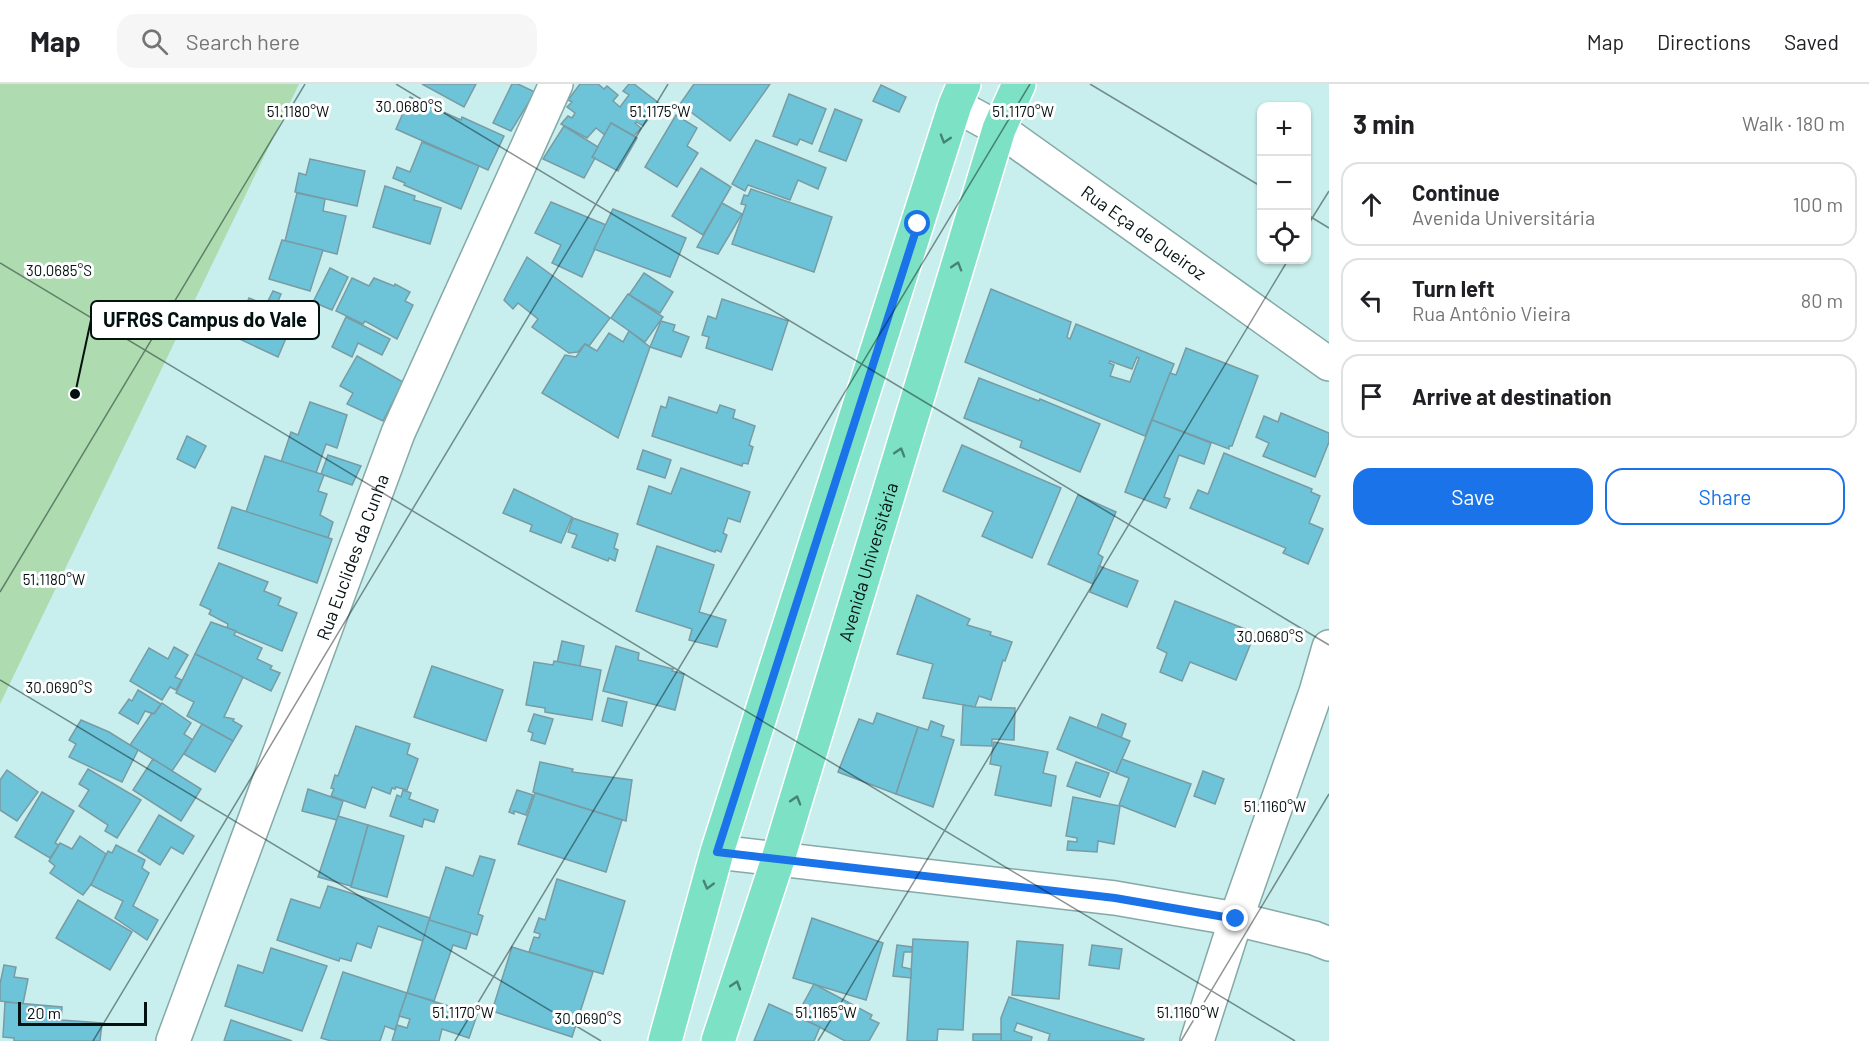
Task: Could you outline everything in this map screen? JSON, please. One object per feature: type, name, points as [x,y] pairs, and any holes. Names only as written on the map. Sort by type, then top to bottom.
[{"type":"main road","name":"Avenida Universitária","points":[[718,1041],[778,859],[999,129],[1019,84]]},
{"type":"main road","points":[[665,1041],[717,852],[960,94]]},
{"type":"street","name":"Rua Euclides da Cunha","points":[[173,1041],[398,434],[556,84]]},
{"type":"street","name":"Rua Eça de Queiroz","points":[[960,94],[999,129],[1329,364]]},
{"type":"street","points":[[1197,1041],[1236,919],[1316,692],[1329,647]]},
{"type":"street","points":[[717,852],[1115,898],[1236,919],[1314,938],[1329,944]]},
{"type":"green space","points":[[0,84],[299,84],[0,704]]},
{"type":"building","points":[[422,84],[476,84],[464,107]]},
{"type":"building","points":[[512,84],[518,84],[535,92],[511,131],[493,123]]},
{"type":"building","points":[[580,84],[598,84],[604,89],[607,86],[618,95],[613,101],[620,107],[629,95],[623,91],[629,84],[634,84],[660,104],[643,126],[635,123],[641,128],[634,136],[611,123],[605,135],[596,128],[587,138],[561,124],[568,116],[572,118],[575,113],[567,107],[572,102],[568,100]]},
{"type":"building","points":[[694,84],[770,84],[730,141],[680,104]]},
{"type":"building","points":[[881,85],[906,97],[899,112],[873,101]]},
{"type":"building","points":[[789,94],[826,109],[812,144],[800,139],[797,145],[773,136]]},
{"type":"building","points":[[410,97],[504,136],[488,170],[396,129]]},
{"type":"building","points":[[835,109],[862,120],[846,161],[819,151]]},
{"type":"building","points":[[676,115],[697,128],[687,146],[698,153],[677,187],[645,167]]},
{"type":"building","points":[[611,123],[637,138],[618,171],[592,157]]},
{"type":"building","points":[[564,126],[598,147],[584,178],[543,159]]},
{"type":"building","points":[[756,140],[826,168],[818,189],[798,180],[790,200],[748,185],[745,191],[732,184]]},
{"type":"building","points":[[422,142],[479,166],[461,209],[404,185],[405,183],[393,178],[397,167],[410,172]]},
{"type":"building","points":[[310,159],[365,171],[357,206],[295,192],[299,173],[306,175]]},
{"type":"building","points":[[701,168],[731,187],[703,235],[672,216]]},
{"type":"building","points":[[385,186],[415,196],[414,200],[441,208],[430,244],[373,227]]},
{"type":"building","points":[[751,189],[832,217],[814,272],[732,244],[746,205],[741,204],[744,195],[748,196]]},
{"type":"building","points":[[297,193],[325,199],[323,211],[346,216],[337,254],[285,241]]},
{"type":"building","points":[[551,202],[606,225],[582,277],[552,263],[561,245],[535,233]]},
{"type":"building","points":[[722,203],[742,214],[718,254],[697,247]]},
{"type":"building","points":[[613,209],[686,238],[670,277],[594,249]]},
{"type":"building","points":[[282,240],[323,250],[310,291],[269,279]]},
{"type":"building","points":[[527,257],[610,318],[589,346],[585,344],[578,352],[569,353],[532,327],[538,319],[518,303],[513,309],[504,300]]},
{"type":"building","points":[[330,268],[348,277],[332,310],[313,302]]},
{"type":"building","points":[[644,273],[673,292],[660,313],[629,295]]},
{"type":"building","points":[[352,278],[369,286],[374,278],[394,286],[395,284],[410,292],[405,301],[413,305],[397,339],[365,321],[363,324],[336,311]]},
{"type":"building","points":[[991,289],[1071,322],[1067,337],[1070,339],[1076,324],[1174,364],[1145,436],[965,362]],"holes":[[[1137,357],[1139,358],[1130,382],[1110,376],[1114,365],[1109,363],[1110,361],[1132,369]]]},
{"type":"building","points":[[273,291],[281,294],[275,309],[295,317],[278,357],[233,336],[249,298],[266,305]]},
{"type":"building","points":[[628,294],[663,317],[645,342],[611,318]]},
{"type":"building","points":[[722,299],[788,321],[772,370],[706,348],[709,337],[702,335],[708,316],[716,319]]},
{"type":"building","points":[[346,317],[390,339],[382,355],[358,343],[352,357],[332,347]]},
{"type":"building","points":[[661,321],[675,325],[673,331],[689,337],[681,357],[650,347]]},
{"type":"building","points":[[629,331],[650,347],[618,438],[542,393],[565,355],[576,357],[585,344],[597,351],[609,333],[623,342]]},
{"type":"building","points":[[1186,348],[1258,376],[1229,449],[1152,420],[1170,373],[1176,375]]},
{"type":"building","points":[[357,356],[403,382],[383,421],[347,404],[353,393],[340,386]]},
{"type":"building","points":[[979,378],[1039,401],[1040,399],[1100,424],[1080,472],[1020,447],[1022,441],[964,418]]},
{"type":"building","points":[[669,397],[717,413],[720,405],[735,410],[733,418],[755,426],[749,445],[753,447],[748,464],[743,463],[742,466],[652,436],[661,406],[666,408]]},
{"type":"building","points":[[310,402],[347,415],[337,448],[326,444],[316,473],[281,462],[291,432],[298,435]]},
{"type":"building","points":[[1281,413],[1329,433],[1329,442],[1315,477],[1263,456],[1269,443],[1256,437],[1264,416],[1278,422]]},
{"type":"building","points":[[1152,420],[1211,443],[1204,464],[1179,455],[1164,497],[1170,499],[1166,508],[1125,492]]},
{"type":"building","points":[[187,436],[206,446],[195,468],[177,459]]},
{"type":"building","points":[[962,445],[1061,488],[1032,558],[982,536],[993,512],[943,491]]},
{"type":"building","points":[[643,450],[671,460],[665,478],[637,469]]},
{"type":"building","points":[[1224,453],[1312,489],[1311,492],[1320,496],[1309,523],[1323,529],[1308,564],[1283,553],[1286,548],[1190,508],[1198,490],[1208,494]]},
{"type":"building","points":[[328,455],[361,466],[352,485],[321,474]]},
{"type":"building","points":[[265,456],[324,475],[318,491],[327,494],[320,515],[333,522],[328,538],[246,512]]},
{"type":"building","points":[[681,468],[750,492],[740,522],[728,518],[723,533],[727,535],[721,552],[716,550],[715,552],[637,524],[649,486],[671,494]]},
{"type":"building","points":[[514,489],[572,517],[561,543],[530,531],[532,525],[503,513]]},
{"type":"building","points":[[1078,495],[1116,512],[1098,554],[1103,557],[1093,584],[1048,564]]},
{"type":"building","points":[[232,507],[332,539],[317,583],[218,548]]},
{"type":"building","points":[[573,518],[618,534],[614,548],[618,550],[615,561],[609,558],[608,561],[572,547],[577,535],[568,532]]},
{"type":"building","points":[[657,546],[714,565],[699,612],[726,620],[717,647],[689,640],[692,629],[636,611]]},
{"type":"building","points":[[219,563],[268,582],[264,591],[281,598],[278,605],[297,613],[282,651],[227,628],[228,624],[209,614],[211,610],[200,605]]},
{"type":"building","points":[[1099,566],[1138,581],[1127,607],[1090,592]]},
{"type":"building","points":[[917,595],[970,619],[967,625],[991,632],[990,635],[1012,642],[1005,661],[1003,660],[991,700],[979,696],[975,707],[923,698],[933,664],[897,654]]},
{"type":"building","points":[[1175,601],[1255,633],[1236,680],[1190,662],[1182,681],[1160,672],[1167,653],[1157,648]]},
{"type":"building","points":[[211,622],[236,631],[234,635],[262,648],[257,659],[272,666],[270,669],[280,673],[271,691],[195,654]]},
{"type":"building","points":[[562,641],[584,646],[580,666],[557,663]]},
{"type":"building","points":[[616,646],[639,653],[638,660],[684,674],[675,710],[603,691]]},
{"type":"building","points":[[174,647],[188,655],[175,677],[182,680],[176,690],[170,687],[162,700],[130,681],[149,648],[168,659]]},
{"type":"building","points":[[195,654],[243,677],[224,717],[234,719],[233,721],[242,726],[233,741],[187,716],[194,702],[176,693]]},
{"type":"building","points":[[554,661],[601,670],[592,720],[545,712],[545,708],[526,705],[534,662],[553,665]]},
{"type":"building","points":[[432,666],[503,690],[486,741],[414,717]]},
{"type":"building","points":[[138,690],[161,704],[154,714],[145,711],[138,724],[119,713],[129,699],[132,701]]},
{"type":"building","points":[[608,698],[627,702],[622,726],[602,721]]},
{"type":"building","points":[[162,703],[191,723],[184,734],[193,740],[172,771],[130,745],[152,713],[154,714]]},
{"type":"building","points":[[963,705],[1015,708],[1014,740],[992,739],[992,746],[961,745]]},
{"type":"building","points":[[877,713],[918,727],[896,794],[838,772],[859,719],[873,724]]},
{"type":"building","points":[[534,714],[553,719],[545,744],[531,740],[533,733],[528,731]]},
{"type":"building","points":[[1102,714],[1126,724],[1121,738],[1097,728]]},
{"type":"building","points":[[1070,717],[1130,741],[1116,773],[1057,749]]},
{"type":"building","points":[[81,720],[109,732],[138,750],[122,782],[69,757],[76,744],[69,740]]},
{"type":"building","points":[[931,721],[944,726],[941,736],[954,740],[933,807],[896,794],[918,727],[928,730]]},
{"type":"building","points":[[202,724],[233,741],[215,772],[184,754]]},
{"type":"building","points":[[356,726],[410,744],[407,754],[418,759],[407,790],[396,787],[392,788],[390,794],[372,787],[365,808],[331,796],[335,775],[338,776]]},
{"type":"building","points":[[994,742],[1048,752],[1043,773],[1056,776],[1051,806],[995,795],[1001,766],[990,764]]},
{"type":"building","points":[[153,759],[201,789],[181,821],[133,790]]},
{"type":"building","points":[[1122,759],[1191,784],[1175,827],[1119,805],[1129,778],[1116,773]]},
{"type":"building","points":[[540,762],[573,769],[572,772],[632,780],[626,821],[533,792]]},
{"type":"building","points":[[1076,762],[1109,773],[1100,797],[1067,786]]},
{"type":"building","points":[[88,769],[141,800],[117,838],[105,831],[108,825],[79,806],[89,790],[79,784]]},
{"type":"building","points":[[7,770],[38,792],[17,821],[0,810],[0,780]]},
{"type":"building","points":[[1203,771],[1224,779],[1215,804],[1194,796]]},
{"type":"building","points":[[308,789],[343,801],[337,820],[302,811]]},
{"type":"building","points":[[403,790],[411,793],[409,799],[438,810],[434,822],[424,819],[422,827],[390,816],[397,795],[401,797]]},
{"type":"building","points":[[517,790],[533,795],[526,815],[514,811],[514,814],[509,812]]},
{"type":"building","points":[[42,792],[74,811],[55,843],[59,845],[50,858],[15,837]]},
{"type":"building","points":[[535,793],[622,820],[606,872],[518,844]]},
{"type":"building","points":[[1073,797],[1120,806],[1114,844],[1098,841],[1097,852],[1067,850],[1068,841],[1077,842],[1077,838],[1066,836]]},
{"type":"building","points":[[159,815],[194,836],[183,854],[171,847],[160,865],[138,851]]},
{"type":"building","points":[[338,816],[368,825],[351,886],[318,877]]},
{"type":"building","points":[[368,825],[404,836],[387,897],[351,887]]},
{"type":"building","points":[[80,836],[106,854],[92,883],[83,895],[50,873],[55,866],[49,861],[60,843],[72,849]]},
{"type":"building","points":[[116,845],[145,860],[142,868],[149,873],[133,906],[158,920],[147,940],[115,918],[123,901],[91,885],[108,851],[112,853]]},
{"type":"building","points":[[480,856],[495,860],[478,914],[483,916],[477,935],[429,920],[446,867],[473,876]]},
{"type":"building","points":[[557,879],[625,901],[603,974],[529,952],[534,937],[539,938],[540,934],[534,932],[539,918],[545,920]]},
{"type":"building","points":[[328,886],[430,918],[423,941],[378,926],[371,948],[357,943],[351,961],[340,958],[339,961],[277,940],[291,899],[320,908]]},
{"type":"building","points":[[78,900],[132,932],[110,970],[56,938]]},
{"type":"building","points":[[812,918],[883,943],[866,1000],[793,978]]},
{"type":"building","points":[[429,920],[471,933],[466,949],[453,945],[434,1001],[407,993]]},
{"type":"building","points":[[913,939],[968,942],[963,1030],[938,1029],[937,1041],[907,1041]]},
{"type":"building","points":[[1017,941],[1063,945],[1059,999],[1012,995]]},
{"type":"building","points":[[897,945],[912,947],[912,952],[904,952],[902,967],[911,969],[911,978],[893,976]]},
{"type":"building","points":[[1092,945],[1122,949],[1119,969],[1089,965]]},
{"type":"building","points":[[512,947],[593,972],[572,1037],[492,1011]]},
{"type":"building","points":[[271,948],[327,966],[302,1031],[225,1006],[238,965],[263,973]]},
{"type":"building","points":[[4,965],[16,967],[14,977],[28,979],[23,1004],[0,1001],[0,984]]},
{"type":"building","points":[[343,972],[407,993],[395,1030],[385,1026],[380,1041],[331,1041],[321,1038]]},
{"type":"building","points":[[814,984],[872,1015],[870,1019],[879,1023],[869,1041],[845,1041],[797,1015]]},
{"type":"building","points":[[407,993],[477,1015],[469,1038],[442,1029],[439,1041],[392,1041],[397,1025],[407,1028],[410,1019],[399,1016]]},
{"type":"building","points":[[1009,997],[1144,1039],[1143,1041],[1048,1041],[1050,1034],[1017,1023],[1014,1031],[1032,1037],[1031,1041],[1001,1041],[1001,1018]]},
{"type":"building","points":[[5,1002],[62,1007],[61,1020],[102,1023],[100,1041],[14,1041],[14,1038],[3,1037]]},
{"type":"building","points":[[769,1004],[820,1027],[814,1041],[754,1041]]},
{"type":"building","points":[[231,1020],[292,1041],[224,1041]]},
{"type":"building","points":[[973,1034],[1001,1034],[1001,1041],[973,1041]]},
{"type":"place","name":"UFRGS Campus do Vale","points":[[75,394]]},
{"type":"route","points":[[918,224],[717,852],[1115,898],[1236,919]]}]
